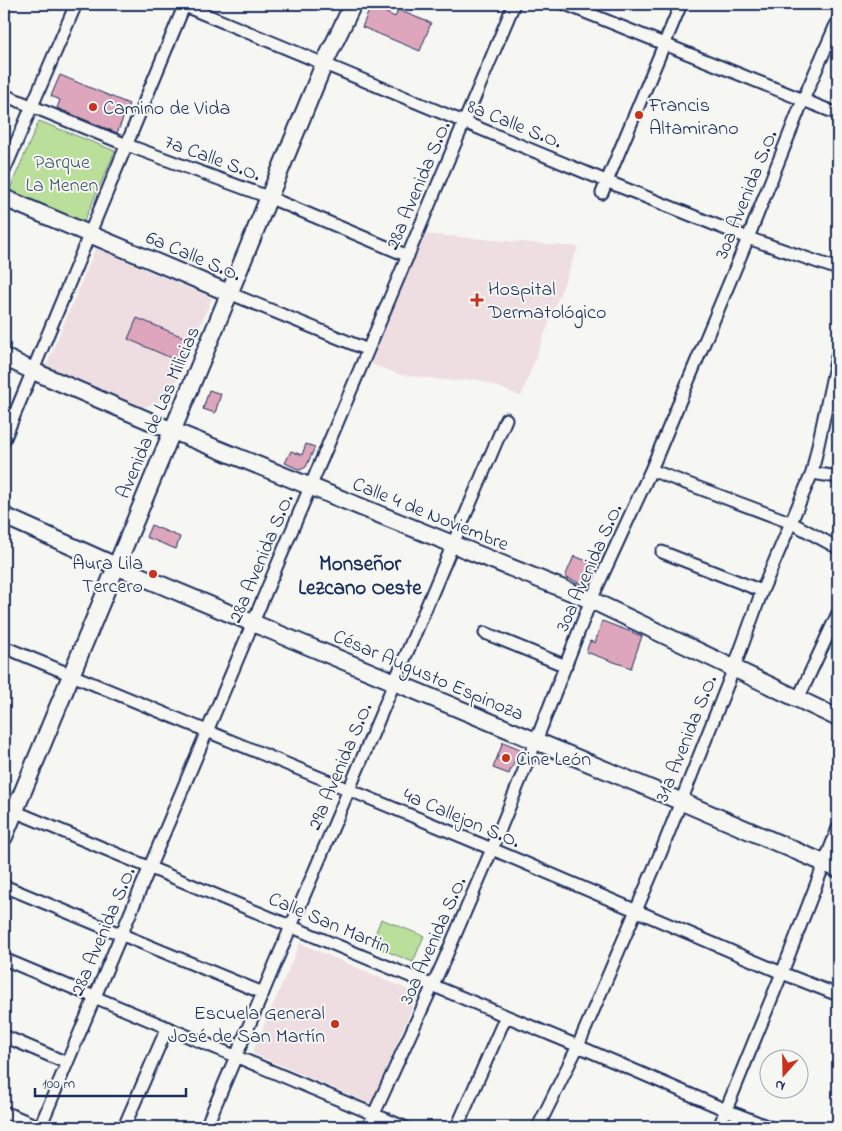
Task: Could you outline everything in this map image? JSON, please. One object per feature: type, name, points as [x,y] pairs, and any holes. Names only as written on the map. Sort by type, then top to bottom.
[{"type":"street","points":[[4,170],[76,4]]},
{"type":"street","points":[[4,440],[127,145],[183,4]]},
{"type":"street","name":"8a Calle S.O.","points":[[183,4],[606,181],[748,238],[838,269]]},
{"type":"street","name":"Avenida de Las Milicias","points":[[4,837],[268,197],[324,64],[353,4]]},
{"type":"street","name":"28a Avenida S.O.","points":[[40,1127],[514,4]]},
{"type":"street","points":[[565,4],[838,114]]},
{"type":"street","points":[[602,193],[681,4]]},
{"type":"street","name":"30a Avenida S.O.","points":[[368,1127],[492,850],[591,600],[651,470],[748,238],[803,100],[838,20]]},
{"type":"street","name":"7a Calle S.O.","points":[[4,95],[127,145],[268,197],[408,256]]},
{"type":"street","name":"6a Calle S.O.","points":[[4,198],[368,350]]},
{"type":"street","name":"31a Avenida S.O.","points":[[538,1127],[578,1046],[661,852],[762,592],[812,473],[838,352]]},
{"type":"street","name":"Calle 4 de Noviembre","points":[[4,357],[172,431],[591,600],[838,718]]},
{"type":"street","name":"29a Avenida S.O.","points":[[206,1127],[506,419]]},
{"type":"street","points":[[651,470],[792,524],[838,548]]},
{"type":"street","points":[[812,473],[838,477]]},
{"type":"street","name":"César Augusto Espinoza","points":[[4,516],[116,566],[680,801],[831,866]]},
{"type":"street","points":[[662,552],[762,592]]},
{"type":"street","points":[[798,699],[838,613]]},
{"type":"street","points":[[485,633],[566,666]]},
{"type":"street","name":"4a Callejon S.O.","points":[[4,647],[838,995]]},
{"type":"street","name":"Calle San Martin","points":[[14,811],[769,1127]]},
{"type":"street","points":[[719,1127],[782,973],[831,866],[838,828]]},
{"type":"street","points":[[4,886],[263,993]]},
{"type":"street","points":[[4,959],[404,1127]]},
{"type":"street","points":[[457,1127],[506,1016]]},
{"type":"street","points":[[124,1127],[167,1028]]},
{"type":"street","points":[[4,1036],[67,1063]]},
{"type":"street","points":[[4,1112],[40,1127]]},
{"type":"shaded area","name":"Hospital Dermatológico","points":[[424,234],[578,247],[521,396],[477,379],[453,381],[401,375],[371,364]]},
{"type":"shaded area","points":[[96,248],[212,298],[168,400],[143,407],[46,366]]},
{"type":"shaded area","name":"Escuela General José de San Martín","points":[[300,943],[418,994],[371,1104],[252,1053]]},
{"type":"green space","name":"Parque La Menen","points":[[39,121],[115,151],[83,224],[8,193]]},
{"type":"green space","points":[[381,919],[424,936],[413,962],[371,945]]},
{"type":"building","points":[[371,6],[395,17],[398,10],[431,23],[420,51],[362,27]]},
{"type":"building","name":"Camino de Vida","points":[[60,75],[129,104],[117,133],[57,108],[60,100],[51,96]]},
{"type":"building","points":[[137,318],[188,339],[180,362],[128,339]]},
{"type":"building","points":[[209,390],[221,394],[215,413],[203,409]]},
{"type":"building","points":[[306,444],[315,447],[306,467],[300,470],[285,463],[291,451],[302,455]]},
{"type":"building","points":[[151,525],[180,537],[176,549],[146,537]]},
{"type":"building","points":[[574,556],[595,564],[586,586],[565,577]]},
{"type":"building","points":[[602,621],[642,636],[631,668],[586,652],[590,641],[595,643]]},
{"type":"building","name":"Cine León","points":[[503,742],[520,749],[509,774],[493,768]]},
{"type":"place","name":"Camino de Vida","points":[[93,107]]},
{"type":"place","name":"Francis Altamirano","points":[[639,115]]},
{"type":"place","name":"Hospital Dermatológico","points":[[477,300]]},
{"type":"place","name":"Aura Lila Tercero","points":[[153,574]]},
{"type":"place","name":"Cine León","points":[[506,758]]},
{"type":"place","name":"Escuela General José de San Martín","points":[[335,1024]]},
{"type":"district","name":"Monseñor Lezcano Oeste","points":[[360,575]]}]
